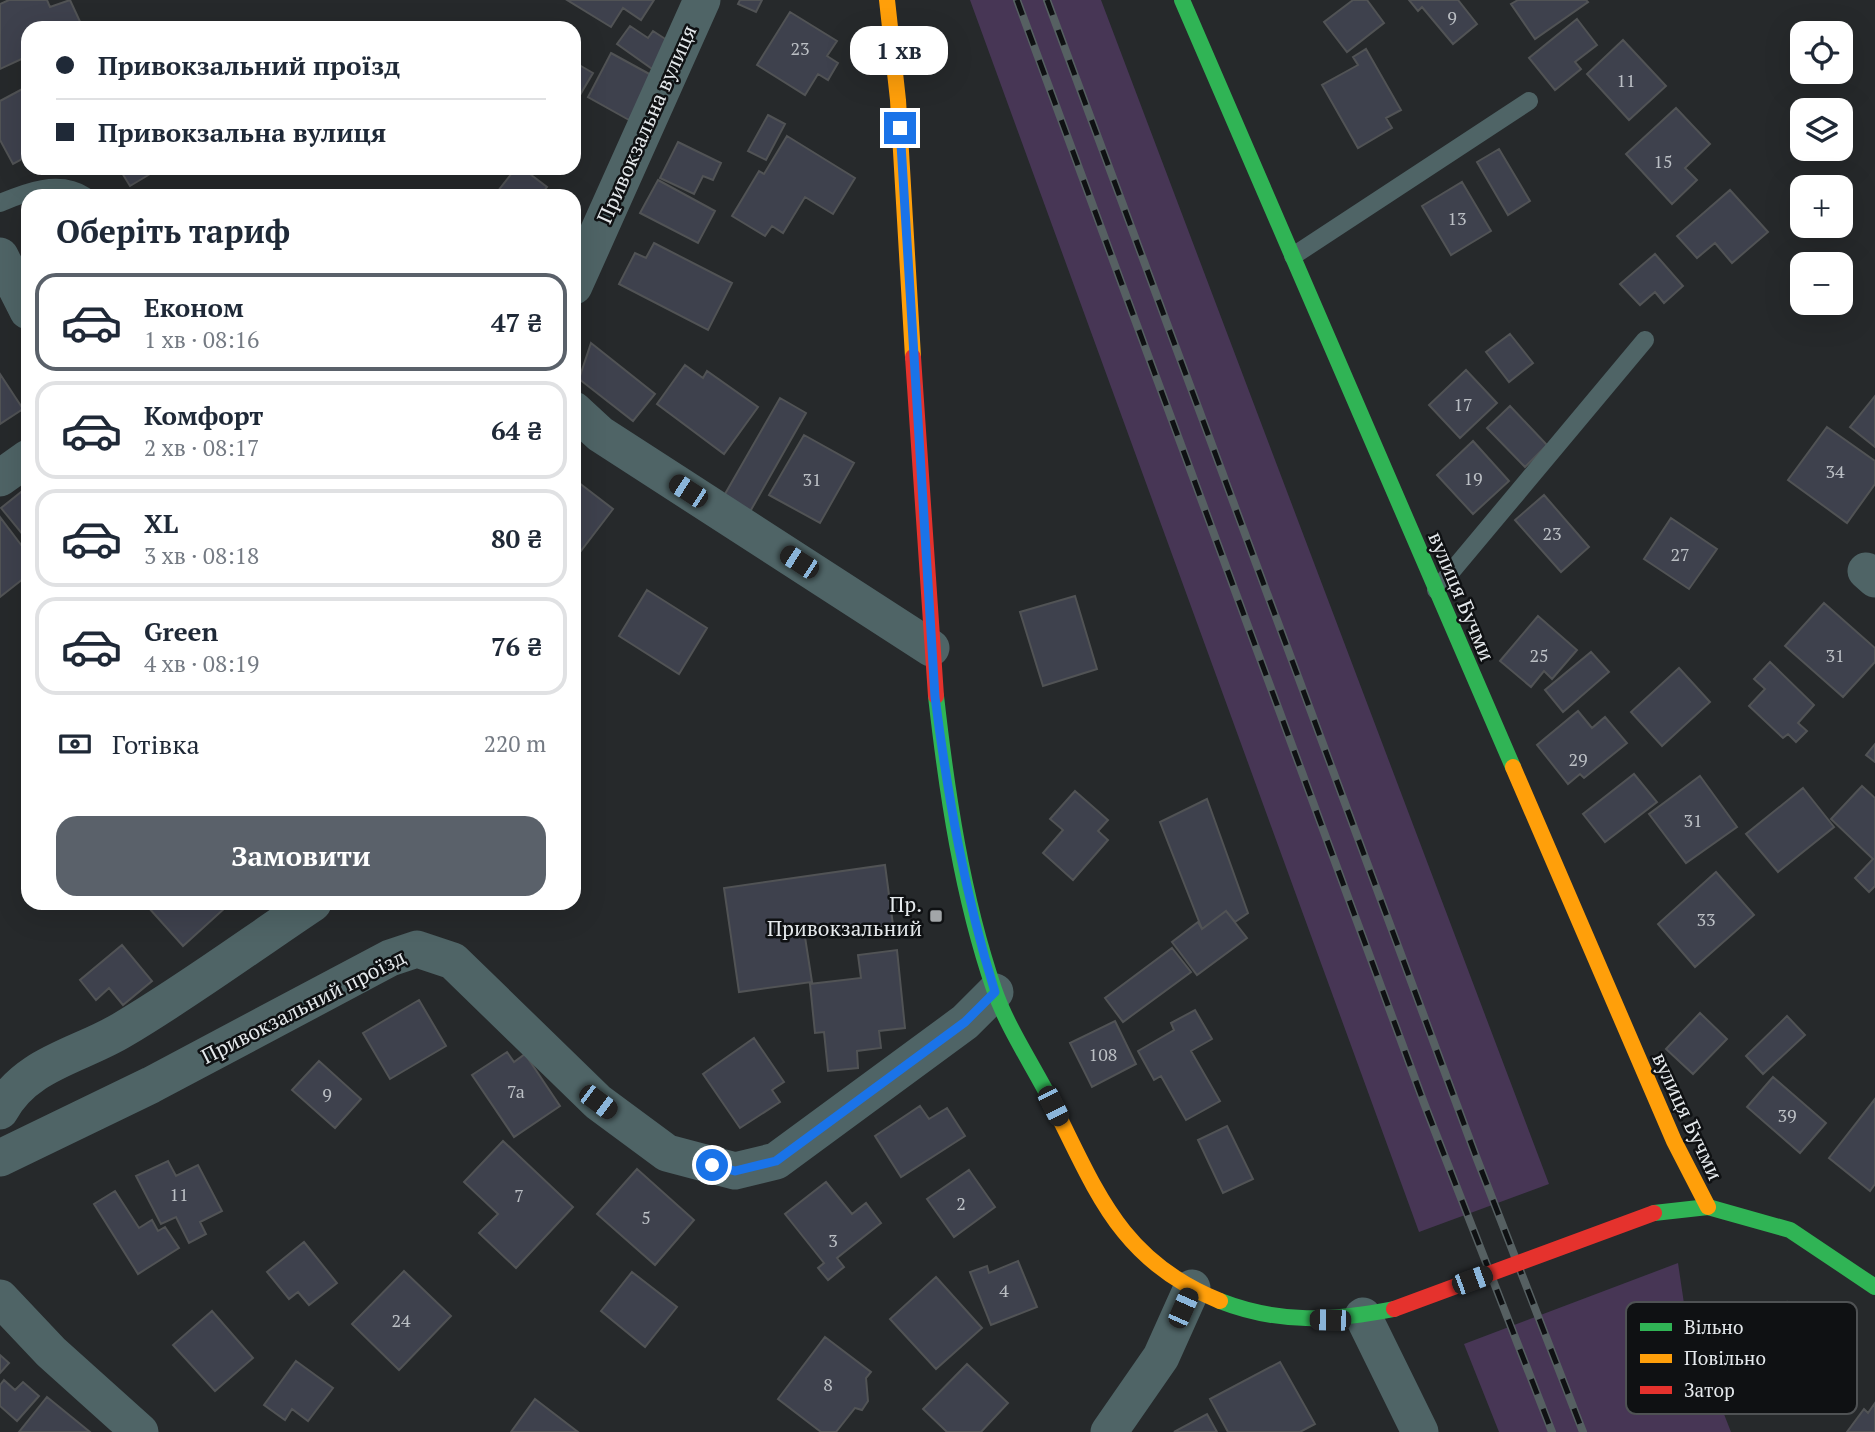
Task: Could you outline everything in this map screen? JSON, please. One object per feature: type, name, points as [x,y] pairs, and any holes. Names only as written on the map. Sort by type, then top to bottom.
[{"type":"street","name":"Привокзальна вулиця","points":[[581,270],[702,0]]},
{"type":"street","points":[[887,0],[898,100],[931,648],[944,768],[969,901],[995,992],[1110,1217],[1124,1235],[1141,1251],[1192,1287],[1244,1309],[1269,1315],[1330,1320],[1379,1312],[1420,1432]]},
{"type":"street","name":"вулиця Бучми","points":[[1182,0],[1674,1141],[1708,1207]]},
{"type":"street","points":[[0,256],[21,297]]},
{"type":"street","points":[[581,416],[600,434],[931,648]]},
{"type":"street","points":[[0,478],[21,463]]},
{"type":"street","points":[[0,1111],[7,1098],[42,1067],[120,1031],[302,910]]},
{"type":"street","name":"Привокзальний проїзд","points":[[0,1158],[151,1085],[390,958],[417,949],[453,961],[598,1102],[667,1153],[735,1171],[776,1161],[965,1022],[995,992]]},
{"type":"street","name":"вулиця Бучми","points":[[1379,1312],[1654,1213],[1708,1207],[1790,1230],[1875,1287]]},
{"type":"street","points":[[1109,1432],[1160,1357],[1192,1287]]},
{"type":"street","points":[[0,1298],[51,1352],[140,1432]]},
{"type":"lane","points":[[1293,256],[1529,101]]},
{"type":"lane","points":[[32,189],[74,189]]},
{"type":"lane","points":[[0,203],[21,194]]},
{"type":"lane","points":[[1436,590],[1645,340]]},
{"type":"shaded area","points":[[970,0],[1101,0],[1549,1184],[1419,1232]]},
{"type":"shaded area","points":[[1678,1263],[1684,1302],[1626,1302],[1626,1414],[1724,1414],[1731,1432],[1499,1432],[1464,1344]]},
{"type":"building","points":[[9,0],[47,0],[50,7],[70,0],[80,21],[21,21],[21,59],[0,69],[0,4]]},
{"type":"building","points":[[567,0],[654,0],[641,20],[623,8],[611,27]]},
{"type":"building","points":[[740,0],[762,0],[756,12],[738,4]]},
{"type":"building","points":[[1353,0],[1367,0],[1384,23],[1347,52],[1324,22]]},
{"type":"building","points":[[1409,0],[1458,0],[1477,24],[1453,44],[1422,7],[1418,11]]},
{"type":"building","points":[[1518,0],[1588,2],[1535,39],[1511,4]]},
{"type":"building","points":[[790,12],[837,41],[827,56],[838,63],[828,80],[818,74],[805,95],[757,65]]},
{"type":"building","points":[[1577,19],[1597,45],[1575,62],[1581,69],[1555,90],[1529,58]]},
{"type":"building","points":[[630,26],[648,38],[653,31],[670,42],[655,71],[617,44]]},
{"type":"building","points":[[1623,40],[1666,86],[1629,120],[1587,74]]},
{"type":"building","points":[[1366,49],[1401,110],[1386,118],[1392,128],[1358,148],[1322,85],[1358,65],[1353,57]]},
{"type":"building","points":[[611,53],[653,76],[629,120],[588,97]]},
{"type":"building","points":[[581,66],[593,73],[581,93]]},
{"type":"building","points":[[21,90],[21,160],[13,164],[0,140],[0,101]]},
{"type":"building","points":[[1676,108],[1710,144],[1685,168],[1697,180],[1672,204],[1626,154]]},
{"type":"building","points":[[768,115],[785,124],[766,160],[748,151]]},
{"type":"building","points":[[787,136],[855,178],[833,214],[805,197],[783,233],[772,226],[765,236],[732,216],[759,171],[764,174]]},
{"type":"building","points":[[678,142],[721,163],[713,180],[703,176],[694,194],[660,178]]},
{"type":"building","points":[[1499,149],[1530,201],[1508,215],[1477,162]]},
{"type":"building","points":[[123,175],[148,175],[130,186]]},
{"type":"building","points":[[510,175],[531,175],[547,187],[545,189],[500,189]]},
{"type":"building","points":[[658,180],[715,211],[698,243],[640,213]]},
{"type":"building","points":[[1462,182],[1491,231],[1451,255],[1422,206]]},
{"type":"building","points":[[1730,190],[1768,232],[1732,263],[1715,243],[1697,258],[1677,236]]},
{"type":"building","points":[[654,243],[732,283],[708,330],[619,284],[635,253],[646,258]]},
{"type":"building","points":[[1655,254],[1683,286],[1664,303],[1655,292],[1640,305],[1620,284]]},
{"type":"building","points":[[1510,334],[1533,363],[1509,382],[1486,352]]},
{"type":"building","points":[[591,343],[655,394],[633,421],[581,381]]},
{"type":"building","points":[[685,365],[703,378],[707,371],[758,407],[724,454],[657,404]]},
{"type":"building","points":[[1466,370],[1497,403],[1460,438],[1429,405]]},
{"type":"building","points":[[0,374],[21,406],[21,410],[0,424]]},
{"type":"building","points":[[1875,396],[1875,447],[1850,427]]},
{"type":"building","points":[[780,398],[806,413],[747,517],[721,501]]},
{"type":"building","points":[[1510,406],[1547,445],[1525,467],[1487,428]]},
{"type":"building","points":[[1827,427],[1875,461],[1875,484],[1847,523],[1788,480]]},
{"type":"building","points":[[804,435],[854,463],[820,523],[769,495]]},
{"type":"building","points":[[1473,441],[1509,481],[1473,514],[1437,475]]},
{"type":"building","points":[[581,484],[613,509],[581,551]]},
{"type":"building","points":[[21,492],[21,532],[1,508]]},
{"type":"building","points":[[1544,495],[1589,547],[1561,572],[1515,520]]},
{"type":"building","points":[[0,517],[21,545],[21,580],[0,597]]},
{"type":"building","points":[[1671,518],[1717,549],[1689,589],[1644,559]]},
{"type":"building","points":[[647,590],[707,628],[679,674],[619,636]]},
{"type":"building","points":[[1075,596],[1097,669],[1043,686],[1020,612]]},
{"type":"building","points":[[1824,603],[1875,648],[1875,662],[1843,697],[1785,646]]},
{"type":"building","points":[[1538,616],[1577,650],[1552,679],[1544,671],[1531,687],[1500,661]]},
{"type":"building","points":[[1591,652],[1609,672],[1563,712],[1545,690]]},
{"type":"building","points":[[1770,662],[1814,705],[1798,723],[1807,731],[1796,742],[1788,734],[1783,738],[1749,706],[1765,689],[1754,679]]},
{"type":"building","points":[[1679,668],[1710,702],[1662,746],[1631,712]]},
{"type":"building","points":[[1578,711],[1592,728],[1605,717],[1627,743],[1584,778],[1580,774],[1568,784],[1537,745]]},
{"type":"building","points":[[1875,744],[1875,762],[1866,755]]},
{"type":"building","points":[[1634,774],[1657,802],[1605,842],[1583,814]]},
{"type":"building","points":[[1700,776],[1737,827],[1686,863],[1649,814]]},
{"type":"building","points":[[1862,786],[1875,798],[1875,886],[1869,892],[1855,878],[1873,859],[1831,819]]},
{"type":"building","points":[[1803,788],[1834,827],[1778,872],[1746,834]]},
{"type":"building","points":[[1075,791],[1108,820],[1098,831],[1108,840],[1073,880],[1043,853],[1063,830],[1050,819]]},
{"type":"building","points":[[1207,799],[1248,913],[1235,922],[1226,911],[1202,929],[1160,822]]},
{"type":"building","points":[[885,865],[893,925],[805,937],[812,982],[739,992],[724,888]]},
{"type":"building","points":[[1716,872],[1754,915],[1695,967],[1658,924]]},
{"type":"building","points":[[151,910],[223,910],[183,946]]},
{"type":"building","points":[[1226,911],[1247,938],[1197,975],[1172,942],[1198,922],[1202,929]]},
{"type":"building","points":[[122,945],[152,981],[123,1005],[109,988],[96,1000],[80,980]]},
{"type":"building","points":[[1172,948],[1191,972],[1123,1022],[1105,998]]},
{"type":"building","points":[[897,950],[905,1028],[879,1031],[881,1048],[857,1051],[858,1068],[828,1071],[824,1032],[815,1033],[810,984],[861,978],[858,955]]},
{"type":"building","points":[[419,1000],[446,1046],[390,1079],[363,1033]]},
{"type":"building","points":[[1195,1010],[1212,1039],[1191,1051],[1220,1101],[1186,1120],[1161,1076],[1154,1080],[1138,1051],[1174,1030],[1171,1023]]},
{"type":"building","points":[[1700,1013],[1727,1039],[1693,1074],[1666,1049]]},
{"type":"building","points":[[1787,1016],[1805,1035],[1763,1074],[1746,1056]]},
{"type":"building","points":[[1115,1021],[1136,1064],[1092,1087],[1070,1043]]},
{"type":"building","points":[[754,1038],[784,1082],[772,1090],[780,1102],[740,1128],[703,1074]]},
{"type":"building","points":[[507,1052],[514,1062],[525,1054],[560,1106],[514,1137],[472,1075]]},
{"type":"building","points":[[319,1061],[361,1099],[335,1128],[292,1090]]},
{"type":"building","points":[[1773,1077],[1826,1123],[1800,1153],[1747,1107]]},
{"type":"building","points":[[1875,1099],[1875,1184],[1870,1191],[1829,1158]]},
{"type":"building","points":[[920,1106],[929,1119],[947,1108],[965,1136],[901,1177],[875,1136]]},
{"type":"building","points":[[1227,1126],[1253,1179],[1223,1193],[1198,1140]]},
{"type":"building","points":[[503,1141],[573,1207],[516,1268],[479,1233],[498,1214],[464,1182]]},
{"type":"building","points":[[168,1161],[176,1176],[198,1165],[222,1211],[200,1222],[206,1234],[189,1243],[176,1217],[161,1224],[136,1176]]},
{"type":"building","points":[[637,1169],[694,1220],[655,1265],[597,1214]]},
{"type":"building","points":[[969,1170],[995,1207],[954,1237],[927,1199]]},
{"type":"building","points":[[826,1182],[852,1214],[866,1203],[881,1223],[837,1258],[844,1267],[828,1280],[818,1268],[824,1263],[785,1214]]},
{"type":"building","points":[[115,1191],[139,1228],[152,1220],[158,1231],[165,1227],[179,1248],[138,1274],[94,1204]]},
{"type":"building","points":[[304,1242],[337,1283],[309,1305],[298,1292],[289,1299],[267,1272]]},
{"type":"building","points":[[1018,1261],[1037,1307],[991,1325],[970,1272],[987,1266],[989,1273]]},
{"type":"building","points":[[404,1271],[451,1316],[399,1370],[352,1324]]},
{"type":"building","points":[[632,1272],[677,1307],[645,1347],[601,1311]]},
{"type":"building","points":[[936,1277],[982,1328],[936,1369],[890,1319]]},
{"type":"building","points":[[212,1311],[253,1358],[215,1391],[173,1345]]},
{"type":"building","points":[[825,1337],[871,1372],[866,1378],[868,1401],[862,1410],[855,1408],[836,1432],[821,1432],[778,1399]]},
{"type":"building","points":[[0,1355],[9,1363],[0,1373]]},
{"type":"building","points":[[296,1361],[333,1388],[308,1421],[292,1409],[285,1420],[264,1405]]},
{"type":"building","points":[[1280,1362],[1315,1424],[1300,1432],[1228,1432],[1210,1399]]},
{"type":"building","points":[[967,1364],[1008,1403],[981,1432],[947,1432],[923,1409]]},
{"type":"building","points":[[4,1380],[15,1390],[23,1382],[39,1396],[17,1421],[0,1406],[0,1385]]},
{"type":"building","points":[[47,1397],[90,1432],[19,1432]]},
{"type":"building","points":[[535,1399],[578,1432],[511,1432]]},
{"type":"building","points":[[1875,1403],[1875,1432],[1847,1432],[1864,1409],[1868,1413]]},
{"type":"building","points":[[1207,1414],[1217,1432],[1174,1432]]},
{"type":"railway","points":[[1017,0],[1424,1103],[1552,1432]]},
{"type":"railway","points":[[1047,0],[1477,1159],[1583,1432]]},
{"type":"traffic: fast","points":[[1182,0],[1513,767]]},
{"type":"traffic: fast","points":[[936,696],[957,844],[983,953],[1006,1017],[1050,1099]]},
{"type":"traffic: fast","points":[[1654,1213],[1708,1207],[1790,1230],[1875,1287]]},
{"type":"traffic: fast","points":[[1220,1301],[1264,1314],[1306,1318],[1349,1316],[1394,1309]]},
{"type":"traffic: slow","points":[[887,0],[898,100],[913,357]]},
{"type":"traffic: slow","points":[[1513,767],[1674,1141],[1708,1207]]},
{"type":"traffic: slow","points":[[1050,1099],[1097,1192],[1134,1243],[1157,1265],[1185,1284],[1220,1301]]},
{"type":"traffic: jam","points":[[913,357],[936,696]]},
{"type":"traffic: jam","points":[[1394,1309],[1654,1213]]},
{"type":"place","name":"Пр. Привокзальний","points":[[936,916]]},
{"type":"route","points":[[712,1165],[735,1171],[776,1161],[965,1022],[995,992],[969,901],[944,768],[935,697],[900,128]]}]
